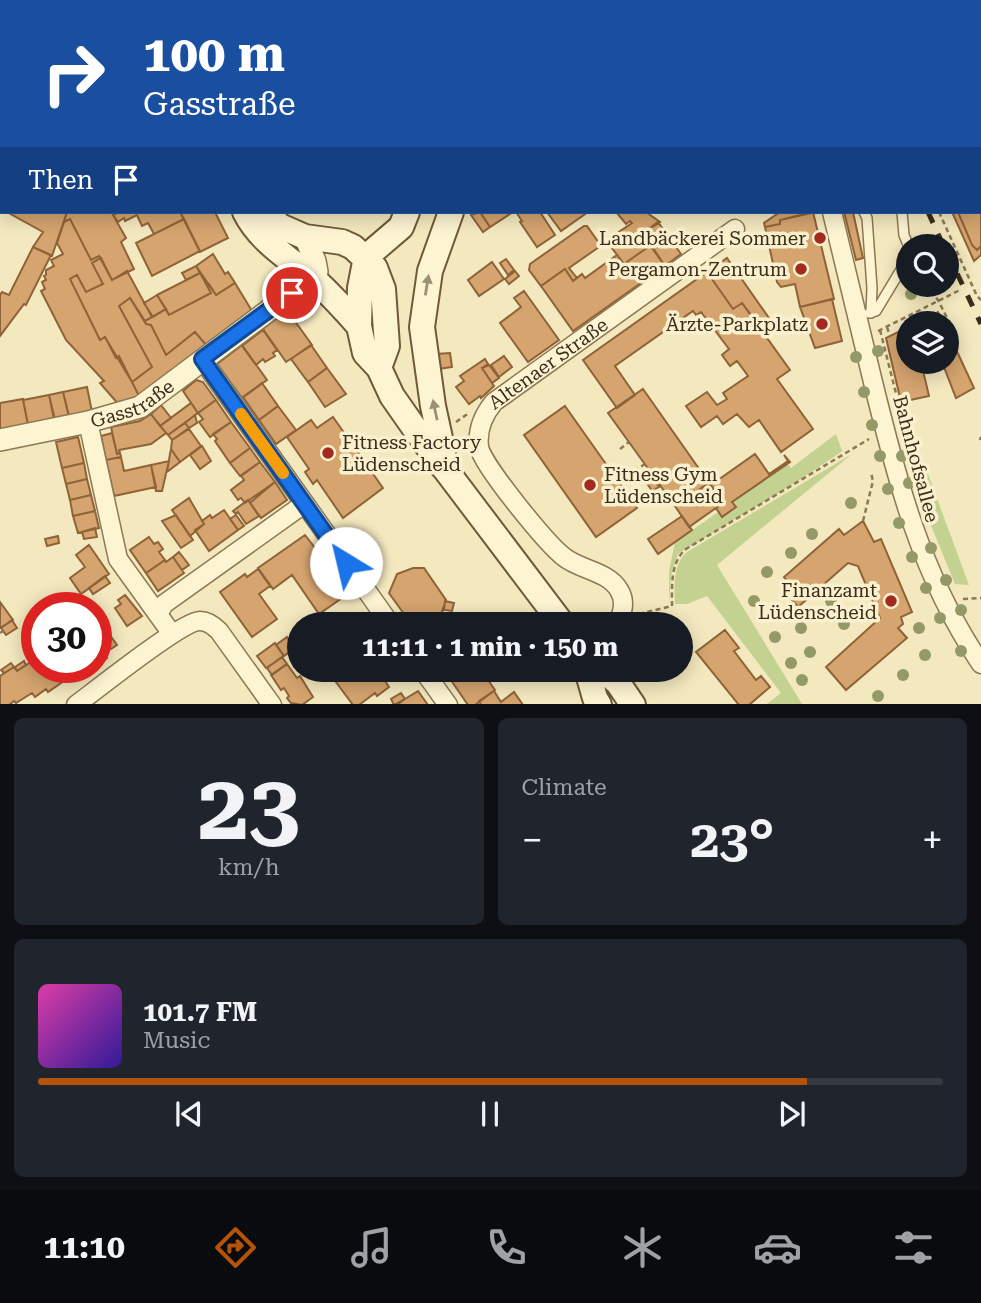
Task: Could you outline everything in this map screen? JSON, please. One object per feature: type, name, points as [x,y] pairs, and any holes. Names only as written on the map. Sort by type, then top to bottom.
[{"type":"main road","points":[[246,214],[254,229],[294,266],[312,278],[359,326]]},
{"type":"main road","points":[[268,214],[281,226],[305,237],[342,242],[366,257],[375,268],[383,289],[387,345],[379,368]]},
{"type":"main road","points":[[443,468],[443,452],[422,327],[429,271],[451,214]]},
{"type":"main road","points":[[404,219],[366,257],[359,288],[359,326],[365,353],[379,368],[398,406],[443,468],[554,612]]},
{"type":"main road","points":[[590,682],[598,704]]},
{"type":"main road","points":[[617,682],[632,704]]},
{"type":"street","name":"Bahnhofsallee","points":[[833,214],[864,314],[884,431],[904,505],[928,570],[952,617],[981,664]]},
{"type":"street","name":"Altenaer Straße","points":[[620,612],[623,598],[613,582],[565,558],[486,463],[479,446],[481,425],[494,402],[735,229]]},
{"type":"street","points":[[305,237],[317,272],[312,278]]},
{"type":"street","name":"Gasstraße","points":[[0,440],[88,422],[140,407],[312,278]]},
{"type":"street","points":[[202,359],[382,612]]},
{"type":"street","points":[[88,422],[118,559],[172,634]]},
{"type":"street","points":[[158,614],[164,604],[304,504]]},
{"type":"street","points":[[77,704],[172,634],[198,621],[215,626],[271,704]]},
{"type":"street","points":[[432,682],[447,704]]},
{"type":"lane","points":[[864,214],[870,267],[864,314],[876,312],[896,278]]},
{"type":"lane","points":[[902,214],[904,234]]},
{"type":"path","points":[[940,214],[981,300]]},
{"type":"path","points":[[917,311],[960,290]]},
{"type":"path","points":[[935,297],[944,311]]},
{"type":"path","points":[[890,336],[887,327],[896,322]]},
{"type":"path","name":"Bahnhofsallee","points":[[887,327],[880,330],[906,433]]},
{"type":"path","points":[[440,433],[466,415],[472,423],[481,425]]},
{"type":"path","points":[[650,612],[672,606],[673,577],[679,555],[884,431]]},
{"type":"path","points":[[620,449],[629,442]]},
{"type":"path","points":[[634,471],[645,464]]},
{"type":"path","points":[[863,521],[873,481],[870,473]]},
{"type":"green space","points":[[836,434],[842,451],[850,446],[678,554],[671,576],[669,604],[669,571],[675,542],[718,512],[722,516],[735,507],[732,502],[787,463],[791,468]]},
{"type":"green space","points":[[852,454],[717,565],[802,704],[767,704],[781,693],[707,596],[687,604],[675,604],[679,563],[687,552]]},
{"type":"green space","points":[[925,466],[969,585],[955,584],[925,511],[914,475]]},
{"type":"building","points":[[11,214],[66,214],[52,256],[33,247],[43,232]]},
{"type":"building","points":[[66,214],[115,214],[113,215],[126,238],[121,242],[134,269],[112,280],[99,256],[91,260],[70,219],[64,222]]},
{"type":"building","points":[[181,214],[184,219],[154,234],[148,223],[142,226],[137,215],[118,222],[113,215]]},
{"type":"building","points":[[181,214],[216,214],[228,238],[200,252]]},
{"type":"building","points":[[481,214],[490,227],[483,232],[471,215]]},
{"type":"building","points":[[481,214],[510,214],[490,227]]},
{"type":"building","points":[[517,214],[541,214],[555,235],[537,247],[520,222],[522,221]]},
{"type":"building","points":[[548,214],[585,214],[561,231]]},
{"type":"building","points":[[618,214],[649,214],[660,222],[642,234],[651,245],[624,264],[608,243],[612,240],[610,238],[632,223],[630,221],[626,224]]},
{"type":"building","points":[[777,214],[807,214],[780,220],[780,224],[765,227],[764,223]]},
{"type":"building","name":"Pergamon-Zentrum","points":[[813,214],[834,299],[800,307],[795,284],[781,287],[777,282],[765,227],[780,224],[780,220]]},
{"type":"building","points":[[844,214],[853,214],[863,258],[856,260]]},
{"type":"building","points":[[953,214],[959,214],[972,245],[977,250],[981,246],[981,255],[974,261]]},
{"type":"building","points":[[959,214],[981,214],[981,246],[977,250],[972,245]]},
{"type":"building","points":[[70,219],[91,260],[99,256],[101,258],[92,263],[103,284],[86,292],[77,275],[70,279],[100,340],[105,337],[116,358],[119,356],[140,398],[120,406],[100,383],[104,381],[66,340],[41,291],[45,289],[42,282],[46,280],[46,270],[54,266],[51,260],[63,254],[57,243],[64,222]]},
{"type":"building","points":[[184,219],[200,251],[152,276],[136,243]]},
{"type":"building","points":[[658,222],[681,254],[665,266],[642,234]]},
{"type":"building","points":[[587,226],[599,247],[569,268],[577,278],[573,281],[565,269],[541,286],[529,270],[530,264]]},
{"type":"building","points":[[651,245],[665,266],[573,331],[541,286],[565,269],[573,281],[582,274],[585,278],[617,255],[624,264]]},
{"type":"building","points":[[33,247],[51,255],[26,305],[24,304],[0,336],[0,295],[2,292],[9,295]]},
{"type":"building","points":[[213,254],[225,274],[228,272],[235,283],[216,295],[196,266]]},
{"type":"building","points":[[101,258],[112,280],[127,271],[152,317],[145,321],[130,298],[119,306],[152,367],[132,382],[105,337],[100,340],[70,279],[77,275],[86,292],[103,284],[92,263]]},
{"type":"building","points":[[727,258],[771,321],[761,328],[742,303],[733,309],[707,272]]},
{"type":"building","points":[[506,259],[514,270],[508,275],[500,263]]},
{"type":"building","points":[[492,262],[504,279],[479,296],[468,280]]},
{"type":"building","points":[[196,266],[200,273],[186,280],[182,273]]},
{"type":"building","points":[[515,271],[519,276],[509,284],[505,279]]},
{"type":"building","points":[[707,272],[733,309],[742,303],[790,370],[777,379],[813,429],[781,452],[759,420],[749,427],[737,414],[723,424],[717,416],[701,427],[686,406],[707,392],[717,405],[727,399],[723,393],[748,376],[737,361],[730,366],[722,355],[729,349],[701,312],[696,315],[693,311],[615,366],[635,395],[617,408],[583,360]]},
{"type":"building","points":[[200,273],[211,293],[169,315],[157,295]]},
{"type":"building","points":[[235,283],[252,311],[207,346],[195,332],[166,355],[151,325],[145,321],[166,309],[169,315],[211,293],[207,285],[209,284],[216,295]]},
{"type":"building","points":[[524,291],[559,340],[528,362],[500,323],[521,307],[514,298]]},
{"type":"building","points":[[157,295],[166,309],[153,317],[144,303]]},
{"type":"building","points":[[130,298],[146,324],[151,325],[166,355],[195,332],[207,346],[140,398],[132,382],[152,367],[119,306]]},
{"type":"building","name":"Ärzte-Parkplatz","points":[[832,299],[842,341],[815,348],[800,307]]},
{"type":"building","points":[[287,310],[312,345],[286,362],[263,329]]},
{"type":"building","points":[[263,330],[277,350],[273,353],[275,356],[265,362],[263,359],[256,365],[242,346]]},
{"type":"building","points":[[896,333],[896,374],[924,374],[929,396],[901,402],[886,338]]},
{"type":"building","points":[[242,345],[267,380],[242,398],[217,364]]},
{"type":"building","points":[[311,345],[327,368],[308,382],[291,359]]},
{"type":"building","points":[[450,353],[452,367],[438,369],[436,354]]},
{"type":"building","points":[[504,356],[512,367],[499,377],[491,365]]},
{"type":"building","points":[[959,356],[974,388],[956,398],[947,374],[959,374]]},
{"type":"building","points":[[485,359],[488,364],[482,368],[494,386],[481,398],[480,396],[469,404],[456,387],[464,381],[460,376]]},
{"type":"building","points":[[489,365],[499,378],[492,383],[482,368]]},
{"type":"building","points":[[327,368],[346,394],[325,407],[308,382]]},
{"type":"building","points":[[196,380],[203,382],[216,400],[198,413],[183,391]]},
{"type":"building","points":[[262,383],[278,406],[259,420],[243,397]]},
{"type":"building","points":[[87,387],[92,412],[69,417],[63,392]]},
{"type":"building","points":[[643,389],[709,483],[675,506],[608,413]]},
{"type":"building","points":[[63,392],[69,416],[54,419],[49,395]]},
{"type":"building","points":[[49,395],[55,420],[28,425],[23,400]]},
{"type":"building","points":[[23,399],[28,425],[0,431],[0,403]]},
{"type":"building","points":[[216,400],[231,422],[210,437],[199,422],[203,419],[198,413]]},
{"type":"building","points":[[191,403],[198,413],[168,435],[160,426]]},
{"type":"building","points":[[161,405],[171,418],[160,426],[151,414]]},
{"type":"building","points":[[278,406],[296,430],[276,444],[259,420]]},
{"type":"building","name":"Fitness Gym Lüdenscheid","points":[[565,406],[637,508],[596,537],[524,435]]},
{"type":"building","points":[[151,414],[166,433],[151,444],[119,450],[120,453],[117,454],[111,427],[140,421]]},
{"type":"building","points":[[195,415],[197,423],[189,428],[185,423]]},
{"type":"building","name":"Fitness Factory Lüdenscheid","points":[[333,417],[383,488],[343,518],[317,480],[313,484],[305,472],[309,469],[287,437],[311,420],[317,428]]},
{"type":"building","points":[[231,422],[250,448],[230,463],[213,434]]},
{"type":"building","points":[[185,423],[189,428],[172,440],[168,435]]},
{"type":"building","points":[[189,429],[201,446],[180,462],[171,449],[172,440]]},
{"type":"building","points":[[112,433],[117,454],[120,453],[121,457],[106,460],[101,436]]},
{"type":"building","points":[[78,437],[84,463],[62,468],[56,442]]},
{"type":"building","points":[[202,446],[211,461],[200,469],[190,455]]},
{"type":"building","points":[[250,448],[260,462],[240,476],[230,463]]},
{"type":"building","points":[[171,449],[180,462],[167,472],[170,454]]},
{"type":"building","points":[[755,454],[769,474],[788,461],[784,455],[790,462],[732,502],[736,507],[722,517],[716,508],[723,503],[711,485]]},
{"type":"building","points":[[121,457],[124,471],[151,465],[156,487],[114,496],[106,460]]},
{"type":"building","points":[[169,461],[162,491],[156,491],[151,465]]},
{"type":"building","points":[[260,462],[275,482],[245,503],[241,498],[238,500],[231,490],[244,480],[241,476]]},
{"type":"building","points":[[84,463],[87,479],[66,484],[62,468]]},
{"type":"building","points":[[649,473],[659,487],[652,491],[643,477]]},
{"type":"building","points":[[87,479],[91,495],[70,500],[66,484]]},
{"type":"building","points":[[275,482],[287,500],[261,518],[248,500],[251,502]]},
{"type":"building","points":[[709,483],[723,503],[689,527],[675,506]]},
{"type":"building","points":[[91,495],[95,511],[73,516],[70,500]]},
{"type":"building","points":[[189,498],[204,524],[190,536],[172,510]]},
{"type":"building","points":[[248,500],[259,516],[246,524],[238,512],[236,514],[233,511]]},
{"type":"building","points":[[224,510],[238,530],[209,551],[195,530],[204,524],[202,521],[210,515],[212,518]]},
{"type":"building","points":[[95,511],[99,528],[78,533],[73,516]]},
{"type":"building","points":[[176,515],[193,540],[181,548],[162,521]]},
{"type":"building","points":[[236,515],[244,526],[238,530],[230,519]]},
{"type":"building","points":[[682,516],[692,530],[658,554],[648,539]]},
{"type":"building","name":"Finanzamt Lüdenscheid","points":[[863,521],[874,542],[881,539],[912,612],[901,617],[903,624],[898,628],[907,638],[846,690],[826,667],[880,618],[858,566],[848,563],[798,607],[789,596],[792,587],[784,577],[839,529],[844,535]]},
{"type":"building","points":[[95,528],[97,537],[84,539],[82,532]]},
{"type":"building","points":[[305,535],[319,553],[316,558],[327,570],[324,573],[342,598],[322,612],[318,612],[292,575],[273,589],[258,568]]},
{"type":"building","points":[[58,536],[59,543],[47,546],[45,539]]},
{"type":"building","points":[[149,537],[163,549],[159,552],[165,560],[146,573],[130,550]]},
{"type":"building","points":[[89,545],[109,574],[84,592],[80,592],[70,578],[85,567],[76,555]]},
{"type":"building","points":[[179,552],[189,565],[182,570],[173,557]]},
{"type":"building","points":[[173,557],[184,573],[158,591],[146,573]]},
{"type":"building","points":[[413,568],[424,568],[446,600],[443,612],[403,612],[389,593],[397,574]]},
{"type":"building","points":[[258,569],[270,586],[259,594],[277,619],[252,637],[220,592],[245,574],[247,577]]},
{"type":"building","points":[[105,576],[110,583],[96,592],[92,592],[89,588]]},
{"type":"building","points":[[125,595],[142,616],[127,626],[115,608],[121,604],[118,600]]},
{"type":"building","points":[[445,601],[454,603],[452,611],[444,610]]},
{"type":"building","points":[[0,602],[13,620],[0,628]]},
{"type":"building","points":[[12,620],[17,628],[6,635],[1,628]]},
{"type":"building","points":[[725,630],[739,648],[734,651],[756,680],[761,676],[770,687],[750,704],[738,704],[696,652]]},
{"type":"building","points":[[287,637],[287,654],[284,656],[276,645]]},
{"type":"building","points":[[275,643],[284,656],[266,668],[257,656]]},
{"type":"building","points":[[282,657],[287,664],[272,675],[267,668]]},
{"type":"building","points":[[11,663],[14,667],[4,673],[1,670]]},
{"type":"building","points":[[287,664],[287,682],[304,682],[313,697],[303,704],[291,703],[284,688],[281,690],[271,675]]},
{"type":"building","points":[[14,667],[17,671],[21,668],[21,683],[61,683],[35,697],[32,693],[16,703],[14,701],[10,704],[0,704],[0,676]]},
{"type":"building","points":[[336,682],[386,682],[389,687],[360,704],[352,704]]},
{"type":"building","points":[[452,682],[489,682],[495,690],[476,704],[467,704]]},
{"type":"building","points":[[418,691],[427,704],[398,704]]},
{"type":"building","points":[[494,691],[501,702],[514,692],[522,704],[480,704],[479,701]]},
{"type":"building","points":[[401,693],[405,699],[394,704],[391,699]]},
{"type":"railway","points":[[929,214],[938,234]]},
{"type":"railway","points":[[959,277],[981,324]]},
{"type":"slow traffic","points":[[241,414],[283,473]]},
{"type":"place","name":"Landbäckerei Sommer","points":[[820,238]]},
{"type":"place","name":"Pergamon-Zentrum","points":[[801,269]]},
{"type":"place","name":"Ärzte-Parkplatz","points":[[822,324]]},
{"type":"place","name":"Fitness Factory Lüdenscheid","points":[[328,453]]},
{"type":"place","name":"Fitness Gym Lüdenscheid","points":[[590,485]]},
{"type":"place","name":"Finanzamt Lüdenscheid","points":[[891,601]]},
{"type":"route","points":[[292,293],[202,359],[346,563]]}]
